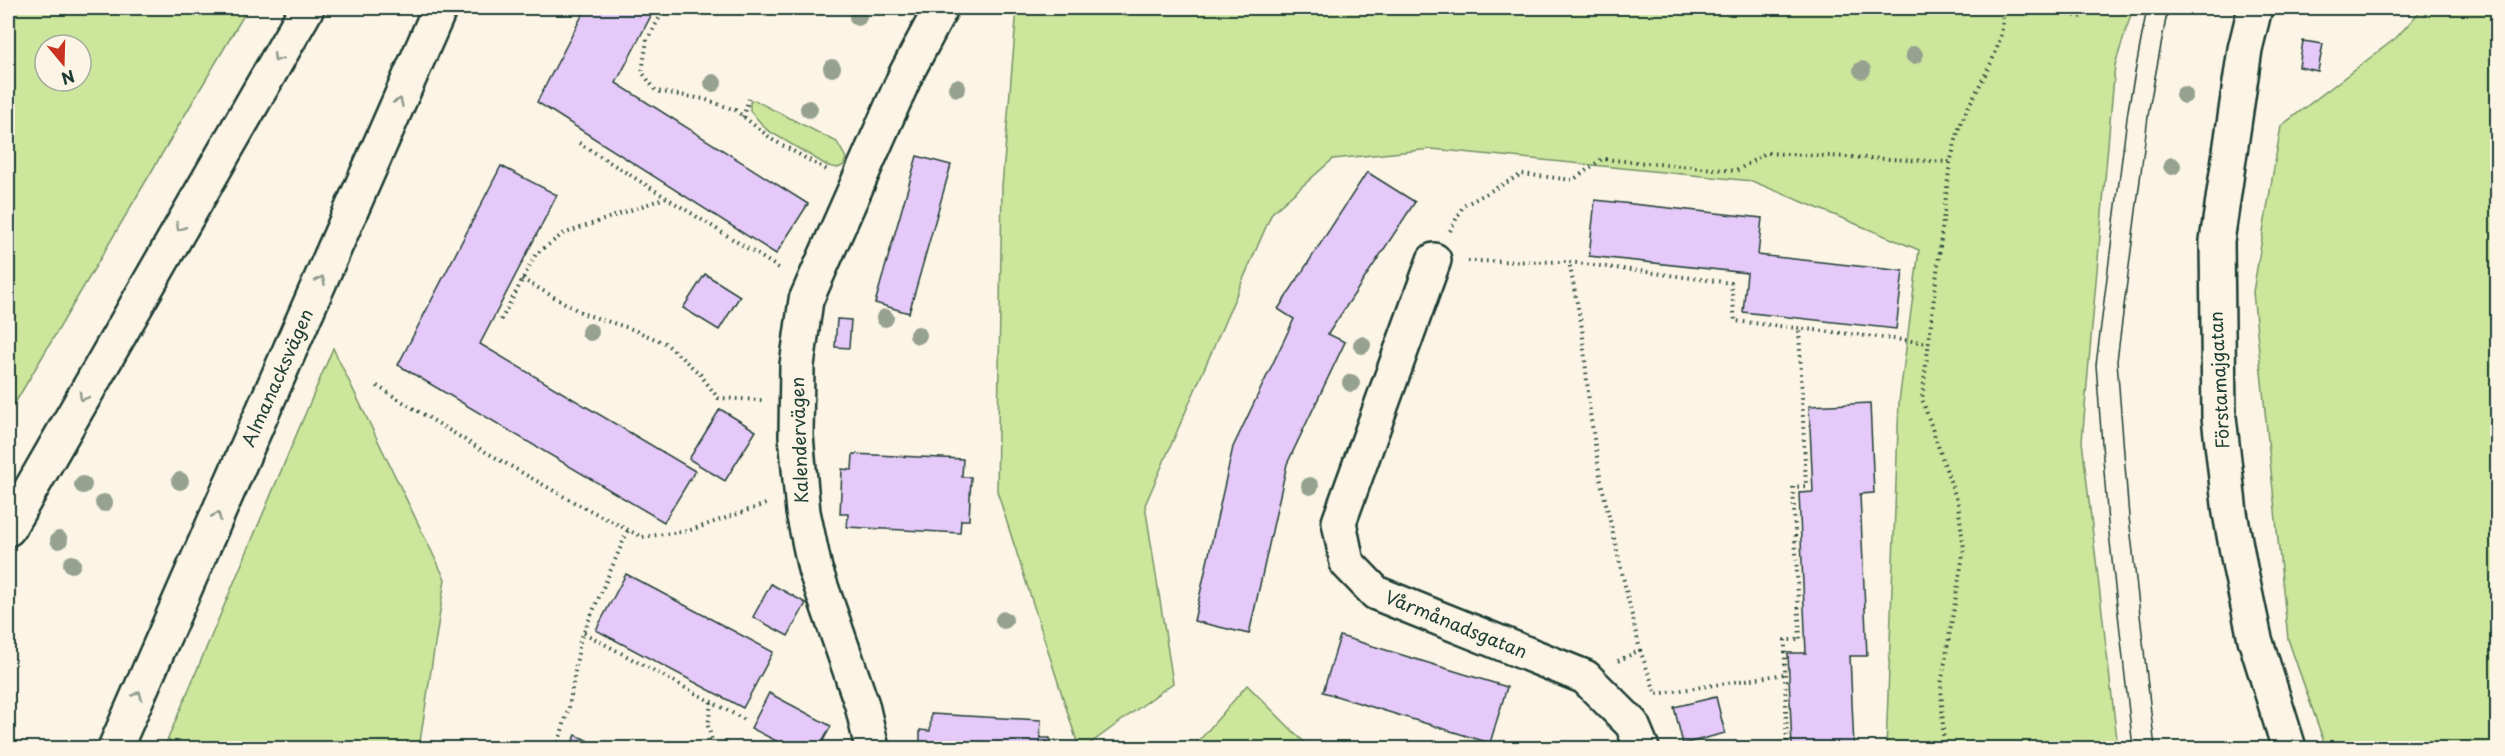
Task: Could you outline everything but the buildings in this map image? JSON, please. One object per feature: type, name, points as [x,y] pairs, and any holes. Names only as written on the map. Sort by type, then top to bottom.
[{"type":"street","points":[[8,529],[307,8]]},
{"type":"street","name":"Almanacksvägen","points":[[115,748],[440,8]]},
{"type":"street","name":"Kalendervägen","points":[[872,748],[862,705],[815,569],[802,512],[796,436],[797,365],[806,300],[906,74],[941,8]]},
{"type":"street","name":"Förstamajgatan","points":[[2255,8],[2245,49],[2217,242],[2219,417],[2230,513],[2242,578],[2255,639],[2289,748]]},
{"type":"street","name":"Vårmånadsgatan","points":[[1434,260],[1340,522],[1347,563],[1376,593],[1585,677],[1632,723],[1642,748]]},
{"type":"path","points":[[8,23],[14,8]]},
{"type":"path","points":[[665,8],[647,40],[642,72],[656,91],[704,99],[735,110],[773,140],[856,187]]},
{"type":"path","points":[[1944,748],[1941,685],[1964,549],[1958,504],[1922,399],[1950,162],[1961,125],[1992,59],[2003,28],[2002,8]]},
{"type":"path","points":[[2033,8],[2083,17]]},
{"type":"path","points":[[744,117],[749,99]]},
{"type":"path","points":[[579,143],[771,265],[813,285]]},
{"type":"path","points":[[1929,343],[1735,321],[1731,283],[1569,262],[1434,260],[1463,207],[1522,174],[1573,180],[1602,159],[1736,171],[1766,153],[1950,162]]},
{"type":"path","points":[[501,320],[536,254],[563,234],[665,198]]},
{"type":"path","points":[[1569,262],[1582,328],[1590,413],[1601,482],[1640,650],[1656,694],[1785,674]]},
{"type":"path","points":[[522,279],[584,314],[629,328],[664,343],[700,374],[718,399],[797,400]]},
{"type":"path","points":[[1787,748],[1785,640],[1800,640],[1793,487],[1806,486],[1799,329]]},
{"type":"path","points":[[377,386],[480,449],[642,537],[688,531],[770,502]]},
{"type":"path","points":[[557,748],[569,707],[580,641],[628,530]]},
{"type":"path","points":[[584,633],[745,720]]},
{"type":"path","points":[[1585,677],[1640,650]]},
{"type":"path","points":[[711,702],[708,726],[714,748]]},
{"type":"green space","points":[[8,8],[248,8],[8,415]]},
{"type":"green space","points":[[1017,8],[2133,8],[2115,65],[2082,441],[2118,748],[1886,748],[1899,402],[1919,250],[1752,181],[1432,149],[1333,159],[1272,213],[1145,505],[1173,683],[1084,748],[1079,748],[997,491],[1002,186]]},
{"type":"green space","points":[[2423,8],[2497,8],[2497,748],[2326,748],[2288,639],[2253,292],[2281,126],[2396,38]]},
{"type":"green space","points":[[754,100],[837,142],[846,158],[844,165],[838,168],[828,166],[767,130],[750,111],[750,102]]},
{"type":"green space","points":[[333,348],[445,579],[419,748],[164,748]]},
{"type":"green space","points":[[1247,685],[1310,748],[1189,748],[1198,742]]},
{"type":"tram line","points":[[2133,748],[2108,524],[2096,365],[2128,110],[2147,8]]},
{"type":"tram line","points":[[2155,748],[2129,517],[2117,361],[2149,109],[2168,8]]}]
